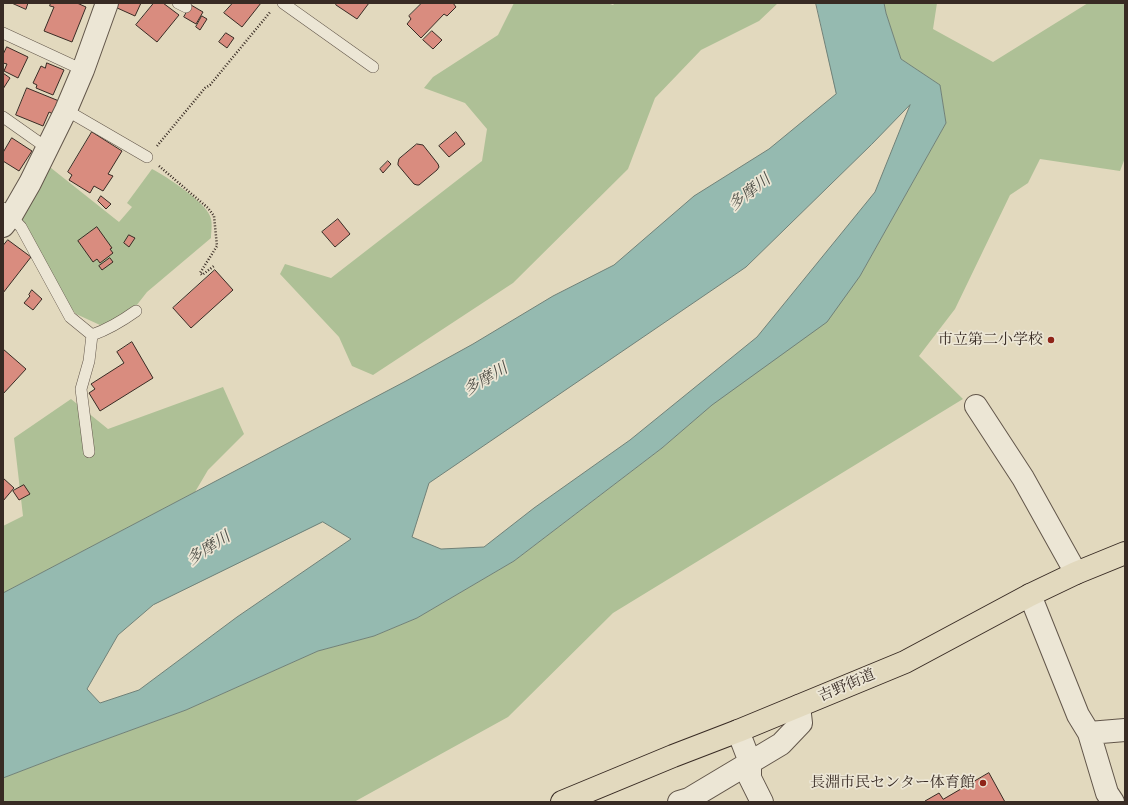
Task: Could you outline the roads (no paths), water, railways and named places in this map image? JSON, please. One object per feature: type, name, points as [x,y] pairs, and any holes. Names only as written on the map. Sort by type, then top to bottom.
[{"type":"highway","name":"吉野街道","points":[[567,801],[673,756],[738,731],[905,662],[1030,595],[1076,573],[1125,553]]},
{"type":"street","points":[[6,216],[30,183],[66,110],[83,70],[107,3]]},
{"type":"street","points":[[976,406],[1023,478],[1076,573]]},
{"type":"street","points":[[1030,595],[1078,715],[1089,734],[1107,793],[1113,802]]},
{"type":"street","points":[[680,802],[689,799],[781,744],[801,722],[799,706]]},
{"type":"street","points":[[1089,734],[1125,730]]},
{"type":"street","points":[[738,731],[750,762],[750,778],[762,802]]},
{"type":"lane","points":[[283,3],[373,67]]},
{"type":"lane","points":[[3,33],[83,70]]},
{"type":"lane","points":[[66,110],[147,157]]},
{"type":"lane","points":[[3,117],[47,148]]},
{"type":"lane","points":[[6,216],[21,227],[70,317],[92,335]]},
{"type":"lane","points":[[92,335],[120,323],[136,311]]},
{"type":"lane","points":[[89,452],[81,389],[89,361],[92,335]]},
{"type":"water","name":"多摩川","points":[[816,3],[884,3],[901,59],[940,85],[946,123],[860,276],[827,322],[712,405],[662,448],[514,561],[417,618],[374,636],[318,651],[186,710],[3,778],[3,593],[406,381],[473,344],[553,296],[614,265],[694,196],[769,149],[836,94]],"holes":[[[910,105],[875,192],[757,337],[630,440],[534,508],[484,547],[441,549],[412,537],[429,483],[746,267]],[[323,522],[351,539],[237,617],[139,690],[100,703],[87,689],[118,635],[153,605]]]},
{"type":"place","name":"市立第二小学校","points":[[1051,340]]},
{"type":"place","name":"長淵市民センター体育館","points":[[983,783]]}]
